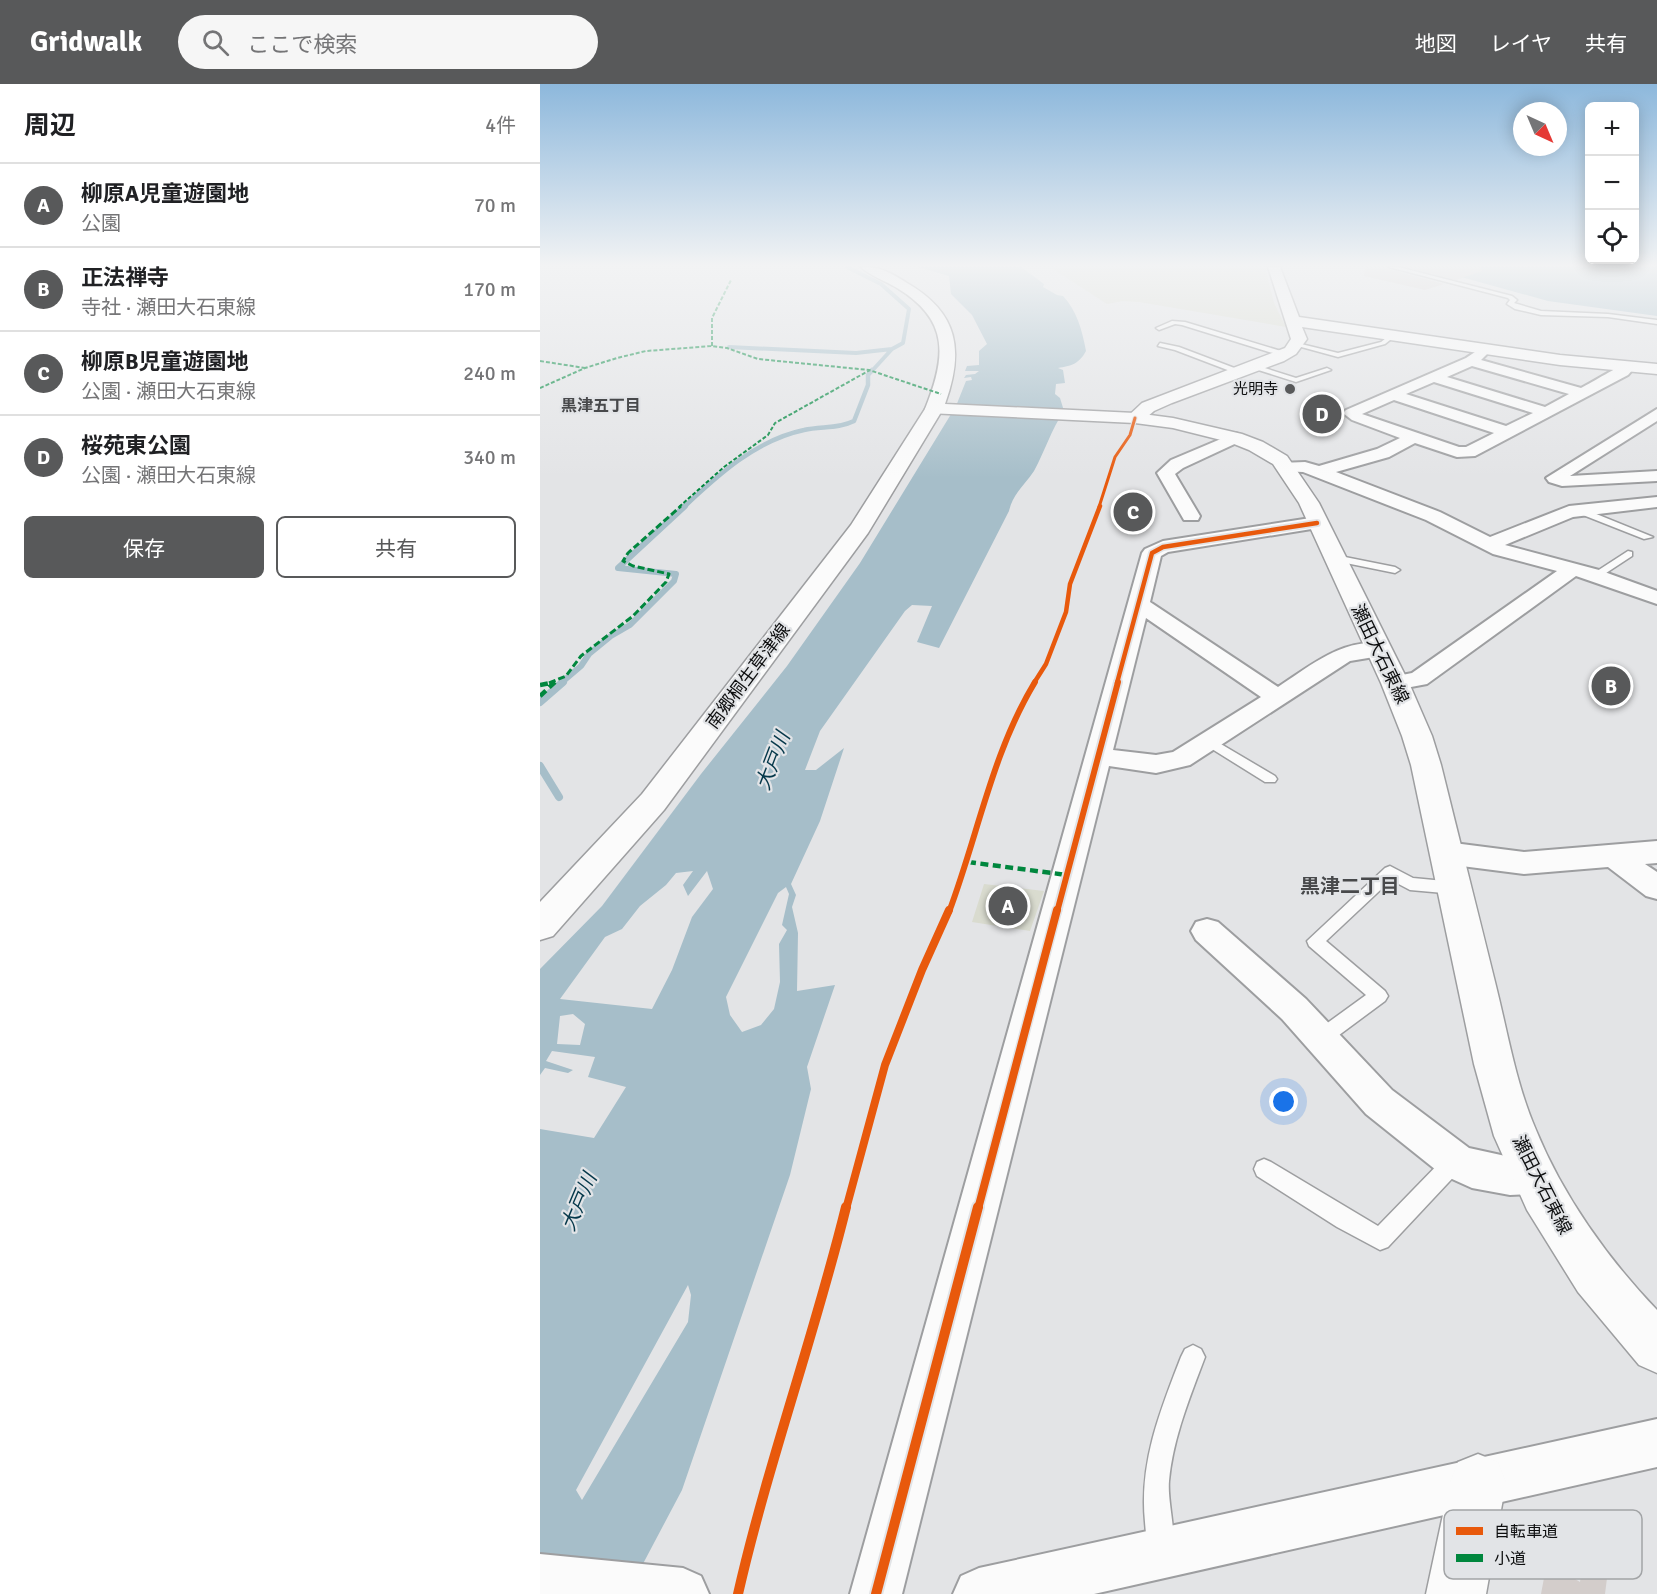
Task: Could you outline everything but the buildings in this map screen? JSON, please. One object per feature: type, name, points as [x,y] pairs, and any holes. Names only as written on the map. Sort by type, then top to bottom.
[{"type":"main road","points":[[941,409],[941,394],[950,363],[948,337]]},
{"type":"main road","points":[[1128,418],[1166,399],[1248,369],[1292,349],[1298,337]]},
{"type":"main road","points":[[1402,337],[1484,350],[1657,369]]},
{"type":"main road","name":"瀬田大石東線","points":[[941,409],[1128,418],[1196,427],[1235,438],[1270,454],[1286,466],[1309,503],[1414,727],[1426,765],[1498,1079],[1516,1135],[1534,1175],[1573,1245],[1610,1295],[1657,1347]]},
{"type":"main road","name":"南郷桐生草津線","points":[[540,926],[653,802],[860,528],[941,409]]},
{"type":"main road","points":[[1472,1510],[1478,1482]]},
{"type":"main road","points":[[1456,1594],[1459,1579]]},
{"type":"street","points":[[1484,350],[1471,361],[1351,413],[1457,452],[1469,452],[1623,372],[1628,367]]},
{"type":"street","points":[[1471,361],[1582,393]]},
{"type":"street","points":[[1433,377],[1547,412]]},
{"type":"street","points":[[1393,395],[1508,432]]},
{"type":"street","points":[[1657,414],[1555,478],[1562,481],[1576,481],[1657,476]]},
{"type":"street","points":[[1318,472],[1383,453],[1414,437]]},
{"type":"street","points":[[1191,516],[1166,473],[1177,464],[1235,438]]},
{"type":"street","points":[[1286,466],[1305,467],[1433,516],[1488,545],[1571,570],[1596,575],[1657,598]]},
{"type":"street","points":[[1488,545],[1569,512],[1657,502]]},
{"type":"street","points":[[876,1594],[1152,553],[1162,547],[1317,523]]},
{"type":"street","points":[[1395,683],[1419,679],[1571,570]]},
{"type":"street","points":[[1139,604],[1277,697]]},
{"type":"street","points":[[1098,756],[1156,764],[1181,759],[1344,655],[1378,650]]},
{"type":"street","points":[[1446,853],[1524,863],[1657,852]]},
{"type":"street","points":[[1613,855],[1657,888]]},
{"type":"street","points":[[1207,931],[1294,1009],[1379,1102],[1455,1161],[1472,1169],[1510,1176],[1534,1175]]},
{"type":"street","points":[[979,1594],[1657,1443]]},
{"type":"street","points":[[540,1580],[683,1594]]},
{"type":"lane","points":[[1228,337],[1270,351],[1292,349],[1338,355],[1383,343],[1390,337]]},
{"type":"lane","points":[[1160,345],[1296,380],[1327,370]]},
{"type":"lane","points":[[1581,511],[1648,537]]},
{"type":"lane","points":[[1596,575],[1628,554]]},
{"type":"lane","points":[[1335,558],[1395,570]]},
{"type":"lane","points":[[1209,741],[1270,779]]},
{"type":"lane","points":[[1321,1038],[1379,996],[1316,941],[1390,872],[1410,884],[1455,888]]},
{"type":"lane","points":[[1264,1169],[1344,1220],[1380,1239],[1455,1161]]},
{"type":"lane","points":[[1162,1554],[1156,1501],[1159,1470],[1166,1430],[1193,1357]]},
{"type":"shaded area","points":[[1322,407],[1348,417],[1325,426],[1299,417]]},
{"type":"shaded area","points":[[1125,500],[1147,501],[1147,524],[1114,523]]},
{"type":"shaded area","points":[[984,884],[1044,891],[1030,931],[972,922]]},
{"type":"water","name":"大戸川","points":[[984,337],[1083,337],[1086,351],[1074,364],[1058,368],[1063,370],[1065,383],[1056,384],[1055,394],[1060,398],[1064,411],[1034,471],[1013,499],[939,648],[917,642],[932,606],[912,605],[905,611],[820,731],[805,770],[816,770],[844,748],[820,821],[791,884],[796,895],[792,907],[798,933],[797,991],[835,985],[807,1067],[811,1089],[790,1175],[682,1490],[627,1594],[540,1594],[540,1129],[594,1138],[626,1087],[588,1077],[595,1057],[552,1051],[546,1061],[573,1070],[568,1073],[545,1068],[540,1075],[540,969],[602,906],[701,774],[787,666],[860,563],[956,406],[966,381],[972,380],[971,377],[964,378],[966,375],[979,371],[965,371],[967,366],[979,365],[979,351],[987,344]],"holes":[[[693,871],[683,885],[688,896],[707,871],[713,889],[692,917],[672,970],[652,1009],[560,999],[605,937],[622,929],[640,906],[666,885],[676,873]],[[786,887],[789,894],[782,925],[787,930],[779,944],[780,982],[774,1009],[761,1025],[742,1032],[730,1015],[726,997],[778,893]],[[573,1014],[585,1024],[580,1045],[557,1044],[560,1016]],[[688,1285],[691,1295],[688,1322],[582,1500],[576,1490]]]},
{"type":"waterway","points":[[892,349],[903,343],[904,337]]},
{"type":"waterway","points":[[729,347],[856,353],[892,349]]},
{"type":"waterway","points":[[871,372],[892,349]]},
{"type":"waterway","points":[[684,507],[724,471],[754,450],[786,435],[854,421],[868,385],[868,375],[872,370]]},
{"type":"waterway","points":[[561,683],[581,666],[589,654],[611,636],[630,625],[674,581],[676,574],[618,568],[685,506]]},
{"type":"waterway","points":[[540,702],[563,682]]},
{"type":"waterway","points":[[540,766],[559,797]]},
{"type":"marked path","points":[[711,337],[712,346]]},
{"type":"marked path","points":[[540,388],[585,368],[617,358],[646,351],[712,346],[727,348],[758,359],[869,370],[941,394]]},
{"type":"marked path","points":[[540,361],[585,368]]},
{"type":"marked path","points":[[540,685],[555,682],[566,676],[581,656],[633,616],[666,582],[669,574],[633,566],[623,561],[628,553],[724,467],[768,435],[775,423],[870,370]]},
{"type":"marked path","points":[[540,696],[555,682]]},
{"type":"marked path","points":[[968,862],[1067,875]]},
{"type":"cycle path","points":[[738,1594],[756,1516],[832,1265],[885,1065],[968,862],[982,804],[1005,741],[1021,705],[1046,664],[1066,612],[1070,584],[1109,482],[1115,457],[1130,435],[1135,418]]},
{"type":"cycle path","points":[[876,1594],[1152,553],[1163,547],[1317,523]]},
{"type":"place","name":"光明寺","points":[[1290,389]]},
{"type":"place","name":"桜苑東公園","points":[[1322,414]]},
{"type":"place","name":"柳原B児童遊園地","points":[[1133,512]]},
{"type":"place","name":"正法禅寺","points":[[1611,686]]},
{"type":"place","name":"柳原A児童遊園地","points":[[1008,906]]},
{"type":"district","name":"黒津五丁目","points":[[601,406]]},
{"type":"district","name":"黒津二丁目","points":[[1350,886]]}]
